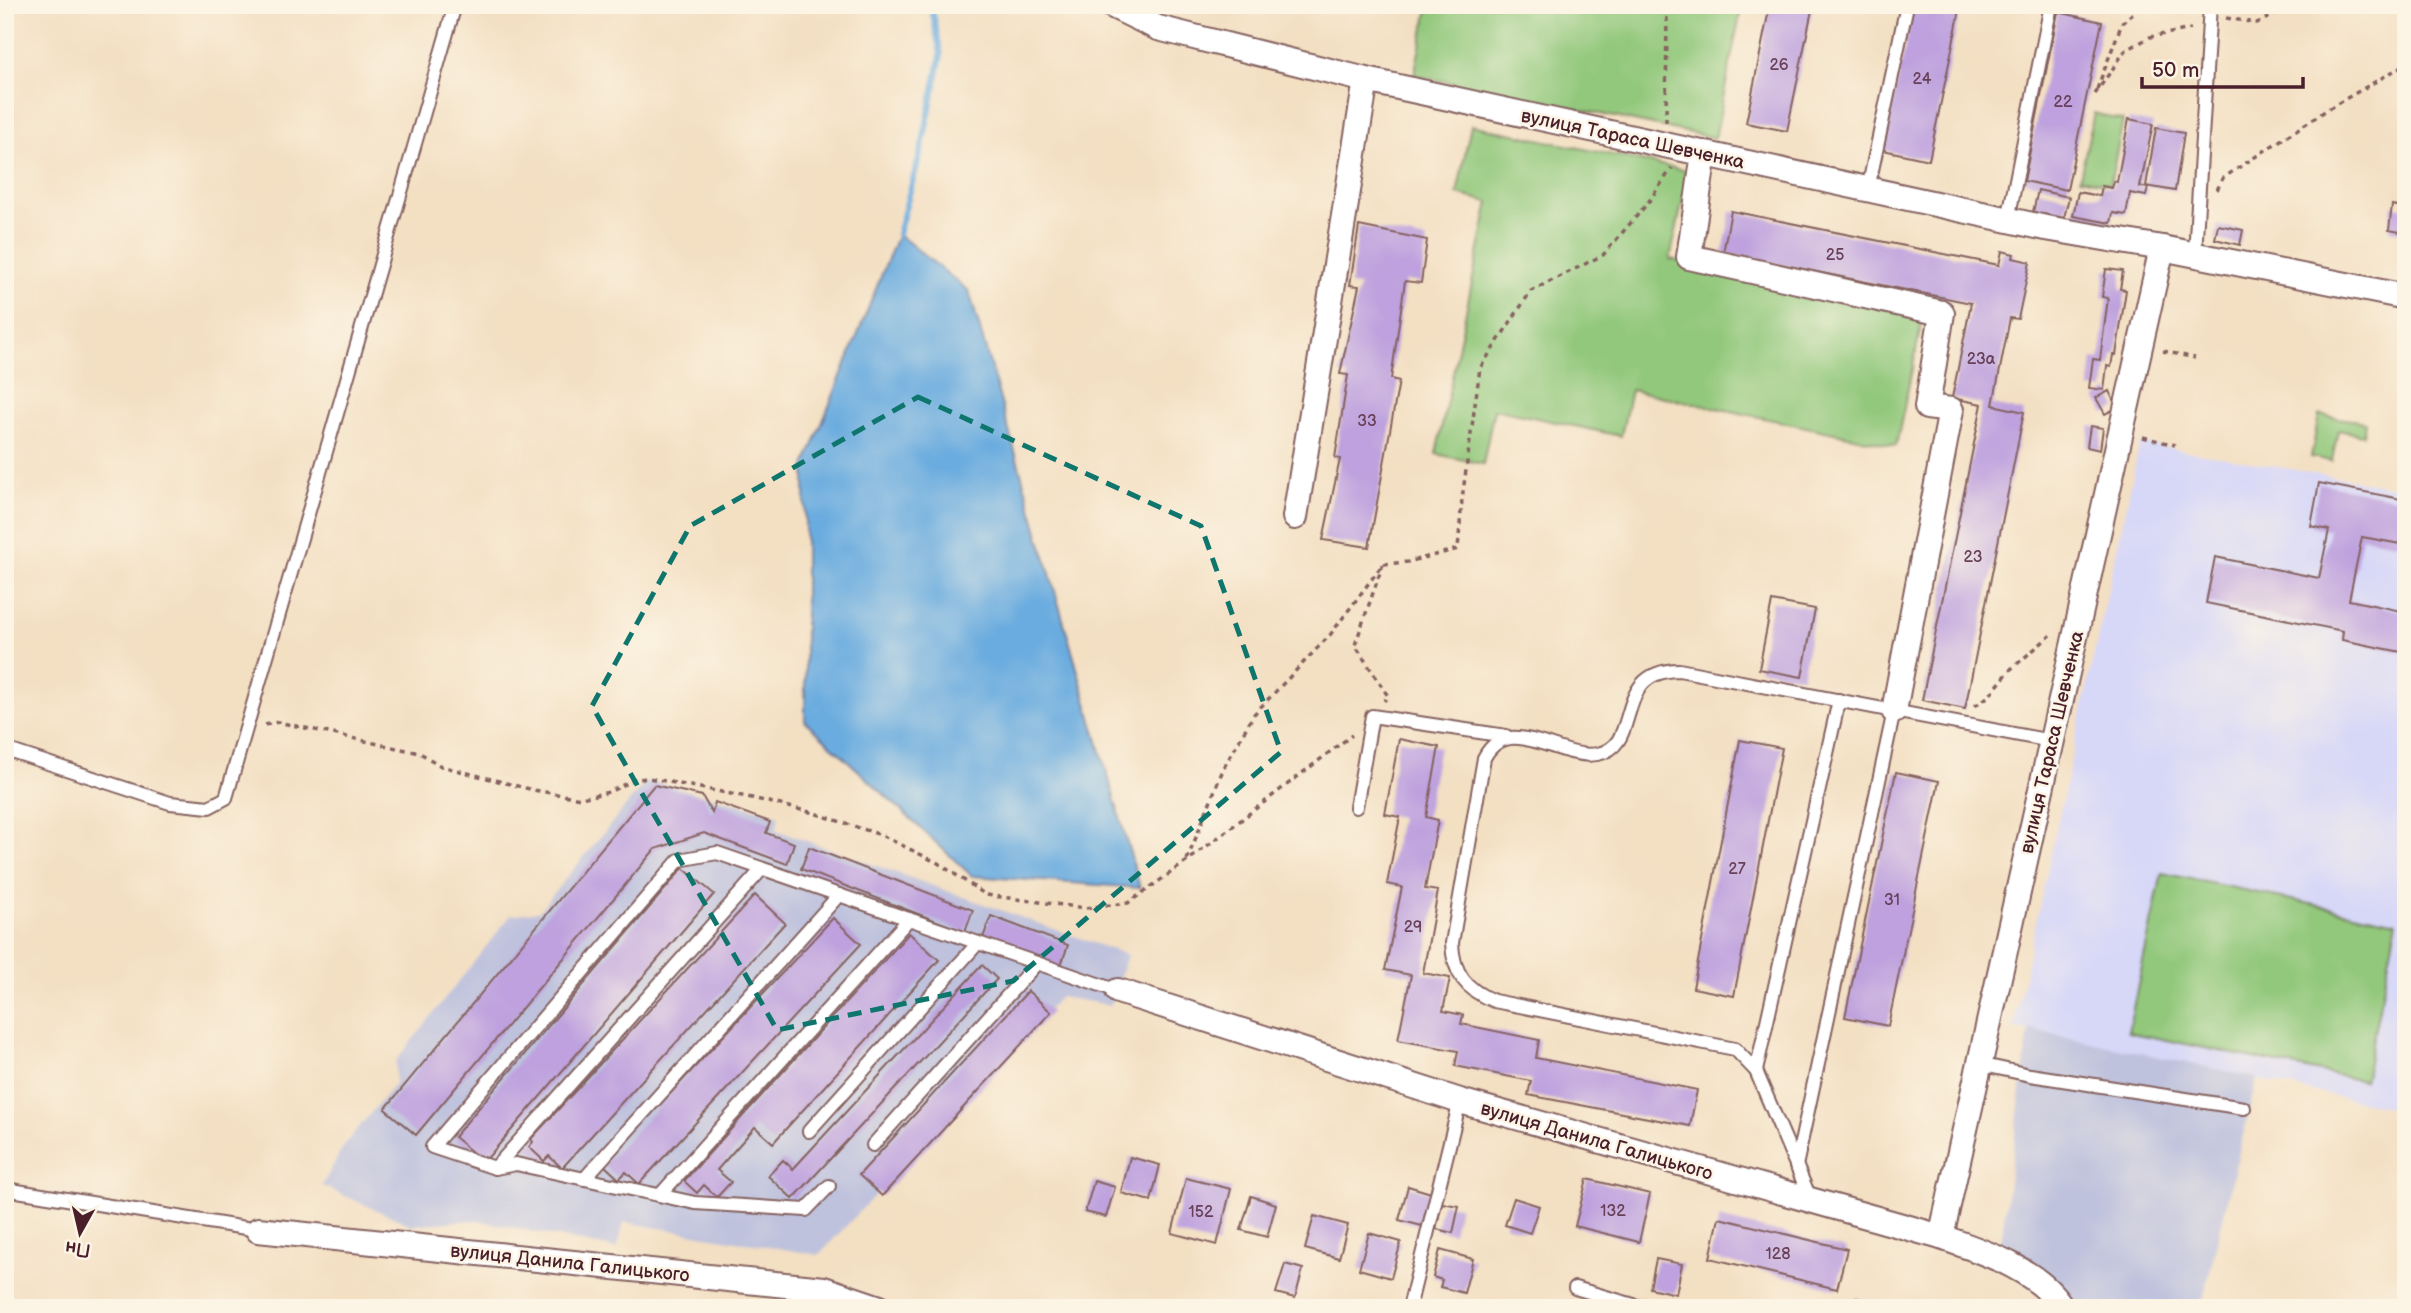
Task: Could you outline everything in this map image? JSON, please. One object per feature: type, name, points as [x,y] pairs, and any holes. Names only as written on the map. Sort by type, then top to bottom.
[{"type":"street","name":"вулиця Тараса Шевченка","points":[[1111,5],[1158,28],[1366,80],[2008,220],[2195,254],[2406,297]]},
{"type":"street","points":[[1295,517],[1366,80]]},
{"type":"street","points":[[1685,149],[1689,257],[1942,313],[1927,407],[1951,410],[1894,711]]},
{"type":"street","name":"вулиця Тараса Шевченка","points":[[1941,1237],[2162,248]]},
{"type":"street","name":"вулиця Данила Галицького","points":[[1118,991],[1460,1101],[1941,1237],[1999,1257],[2053,1294],[2062,1308]]},
{"type":"street","name":"вулиця Данила Галицького","points":[[258,1230],[824,1289],[880,1308]]},
{"type":"lane","points":[[5,749],[170,803],[209,807],[226,797],[455,5]]},
{"type":"lane","points":[[1868,189],[1907,5]]},
{"type":"lane","points":[[2008,220],[2051,5]]},
{"type":"lane","points":[[2195,254],[2210,11]]},
{"type":"lane","points":[[1356,807],[1372,716],[1514,737],[1587,755],[1607,751],[1622,736],[1635,694],[1653,674],[1666,670],[1679,670],[2051,741]]},
{"type":"lane","points":[[1756,1071],[1839,700]]},
{"type":"lane","points":[[1796,1166],[1894,711]]},
{"type":"lane","points":[[1514,737],[1495,742],[1484,758],[1452,943],[1452,959],[1457,974],[1473,991],[1494,1001],[1735,1049],[1756,1071],[1811,1200]]},
{"type":"lane","points":[[829,1186],[806,1210],[695,1203],[516,1164],[495,1168],[432,1147],[678,860],[717,853],[1118,991]]},
{"type":"lane","points":[[495,1168],[762,869]]},
{"type":"lane","points":[[584,1179],[839,895]]},
{"type":"lane","points":[[660,1195],[909,919]]},
{"type":"lane","points":[[808,1131],[978,943]]},
{"type":"lane","points":[[873,1145],[1037,963]]},
{"type":"lane","points":[[1979,1064],[2030,1075],[2244,1108]]},
{"type":"lane","points":[[1409,1308],[1460,1101]]},
{"type":"lane","points":[[5,1189],[258,1230]]},
{"type":"lane","points":[[1575,1288],[1644,1308]]},
{"type":"path","points":[[1186,862],[1224,767],[1254,713],[1330,635],[1383,564],[1408,562],[1458,549],[1480,368],[1531,291],[1603,255],[1647,204],[1685,149],[1667,5]]},
{"type":"path","points":[[2143,5],[2122,23],[2095,94],[2125,51],[2150,37],[2193,29],[2210,11],[2257,23],[2287,9]]},
{"type":"path","points":[[2211,201],[2223,178],[2328,109],[2406,64]]},
{"type":"path","points":[[2140,346],[2195,358]]},
{"type":"path","points":[[2138,436],[2175,445]]},
{"type":"path","points":[[246,729],[278,722],[420,753],[441,766],[533,790],[580,798],[608,792],[635,779],[649,778],[751,798],[814,813],[881,835],[938,863],[986,895],[1085,908],[1128,903],[1186,862],[1367,723],[1388,696],[1355,645],[1383,564]]},
{"type":"path","points":[[1975,706],[1989,696],[2011,669],[2054,633]]},
{"type":"highlighted area","points":[[918,397],[1201,526],[1281,752],[1013,981],[777,1030],[592,706],[690,526]]},
{"type":"shaded area","points":[[2406,417],[2406,1111],[2013,1028],[2140,443],[2394,487]]},
{"type":"shaded area","points":[[654,782],[779,815],[776,830],[1127,955],[1110,1005],[1060,997],[819,1255],[624,1222],[617,1249],[476,1220],[411,1225],[322,1186],[345,1144],[395,1084],[396,1061],[511,915],[539,911],[645,783]]},
{"type":"shaded area","points":[[2029,1029],[2257,1078],[2201,1308],[2052,1308],[1999,1257]]},
{"type":"green space","points":[[1429,5],[1742,5],[1715,138],[1414,75]]},
{"type":"green space","points":[[2094,113],[2123,121],[2110,184],[2080,178]]},
{"type":"green space","points":[[1471,125],[1689,171],[1670,259],[1924,312],[1896,446],[1631,390],[1621,436],[1494,409],[1483,464],[1436,454],[1489,202],[1457,194]]},
{"type":"green space","points":[[2319,415],[2365,422],[2363,435],[2338,430],[2332,461],[2311,457]]},
{"type":"green space","points":[[2162,873],[2397,922],[2364,1081],[2128,1032]]},
{"type":"water","points":[[898,234],[969,291],[1140,888],[972,876],[805,721],[805,466]]},
{"type":"building","points":[[1770,5],[1813,5],[1787,131],[1746,123]]},
{"type":"building","points":[[1914,5],[1961,5],[1929,160],[1883,150]]},
{"type":"building","points":[[2058,12],[2102,22],[2067,190],[2024,181]]},
{"type":"building","points":[[2129,119],[2153,124],[2140,187],[2148,188],[2146,196],[2130,193],[2126,215],[2113,213],[2111,223],[2073,216],[2078,192],[2100,196],[2102,186],[2112,188],[2114,181],[2117,182]]},
{"type":"building","points":[[2156,128],[2184,133],[2175,191],[2146,186]]},
{"type":"building","points":[[2038,190],[2069,197],[2064,218],[2033,212]]},
{"type":"building","points":[[2392,205],[2406,208],[2406,233],[2389,230]]},
{"type":"building","points":[[1731,211],[1999,265],[2002,251],[2014,254],[2013,258],[2030,262],[2018,319],[2010,318],[1993,405],[2024,412],[1965,709],[1922,700],[1982,404],[1952,398],[1971,303],[1723,253]]},
{"type":"building","points":[[2218,225],[2243,230],[2240,245],[2215,239]]},
{"type":"building","points":[[1359,226],[1427,240],[1421,283],[1405,281],[1391,379],[1399,381],[1369,547],[1323,540],[1340,459],[1335,458],[1348,375],[1340,374],[1359,286],[1350,285]]},
{"type":"building","points":[[2106,269],[2123,271],[2120,289],[2126,290],[2116,355],[2113,355],[2111,367],[2107,366],[2104,390],[2089,388],[2093,359],[2100,360],[2108,298],[2102,297]]},
{"type":"building","points":[[2109,391],[2117,408],[2105,414],[2096,398]]},
{"type":"building","points":[[2090,426],[2103,428],[2100,450],[2087,447]]},
{"type":"building","points":[[2319,483],[2406,500],[2406,545],[2362,537],[2349,600],[2406,612],[2406,653],[2342,640],[2343,631],[2206,603],[2215,557],[2319,578],[2329,530],[2311,526]]},
{"type":"building","points":[[1772,601],[1815,609],[1802,677],[1759,669]]},
{"type":"building","points":[[1399,739],[1439,747],[1426,817],[1438,820],[1425,889],[1438,891],[1423,973],[1450,978],[1443,1011],[1463,1015],[1461,1024],[1539,1040],[1536,1058],[1697,1090],[1690,1126],[1528,1095],[1531,1081],[1455,1066],[1458,1051],[1398,1040],[1411,975],[1385,970],[1402,887],[1387,884],[1400,817],[1385,814]]},
{"type":"building","points":[[1740,740],[1782,748],[1734,996],[1693,988]]},
{"type":"building","points":[[1896,772],[1939,781],[1888,1026],[1845,1017]]},
{"type":"building","points":[[654,785],[702,796],[712,813],[715,802],[770,822],[766,833],[794,843],[787,864],[704,833],[655,849],[416,1135],[385,1109]]},
{"type":"building","points":[[809,847],[973,910],[965,932],[801,869]]},
{"type":"building","points":[[683,868],[714,894],[484,1162],[454,1137]]},
{"type":"building","points":[[755,895],[785,923],[562,1168],[549,1156],[544,1161],[529,1147],[533,1142],[531,1139]]},
{"type":"building","points":[[991,916],[1068,945],[1060,968],[983,938]]},
{"type":"building","points":[[833,918],[861,944],[639,1184],[626,1172],[619,1179],[604,1165]]},
{"type":"building","points":[[909,933],[939,960],[773,1143],[755,1127],[717,1170],[731,1182],[717,1197],[704,1185],[697,1193],[684,1181]]},
{"type":"building","points":[[982,965],[997,979],[793,1199],[768,1176],[783,1160],[793,1169]]},
{"type":"building","points":[[1028,991],[1051,1012],[882,1196],[859,1175]]},
{"type":"building","points":[[1130,1157],[1160,1165],[1151,1201],[1121,1193]]},
{"type":"building","points":[[1186,1178],[1231,1189],[1217,1245],[1172,1233]]},
{"type":"building","points":[[1587,1179],[1650,1194],[1639,1242],[1575,1226]]},
{"type":"building","points":[[1094,1181],[1115,1187],[1106,1217],[1085,1212]]},
{"type":"building","points":[[1408,1186],[1431,1193],[1422,1226],[1399,1220]]},
{"type":"building","points":[[1251,1196],[1276,1204],[1267,1237],[1241,1230]]},
{"type":"building","points":[[1514,1198],[1539,1206],[1530,1233],[1505,1225]]},
{"type":"building","points":[[1442,1203],[1459,1206],[1453,1233],[1436,1229]]},
{"type":"building","points":[[1314,1216],[1348,1225],[1339,1258],[1305,1249]]},
{"type":"building","points":[[1719,1218],[1847,1249],[1837,1289],[1710,1258]]},
{"type":"building","points":[[1369,1233],[1401,1242],[1391,1278],[1359,1269]]},
{"type":"building","points":[[1440,1250],[1473,1259],[1464,1293],[1440,1287],[1442,1280],[1433,1277]]},
{"type":"building","points":[[1656,1259],[1682,1264],[1676,1294],[1650,1288]]},
{"type":"building","points":[[1285,1264],[1303,1269],[1295,1298],[1276,1293]]},
{"type":"building","points":[[1856,1298],[1889,1307],[1889,1308],[1853,1308]]},
{"type":"waterway","points":[[898,234],[922,147],[941,55],[931,5]]}]
